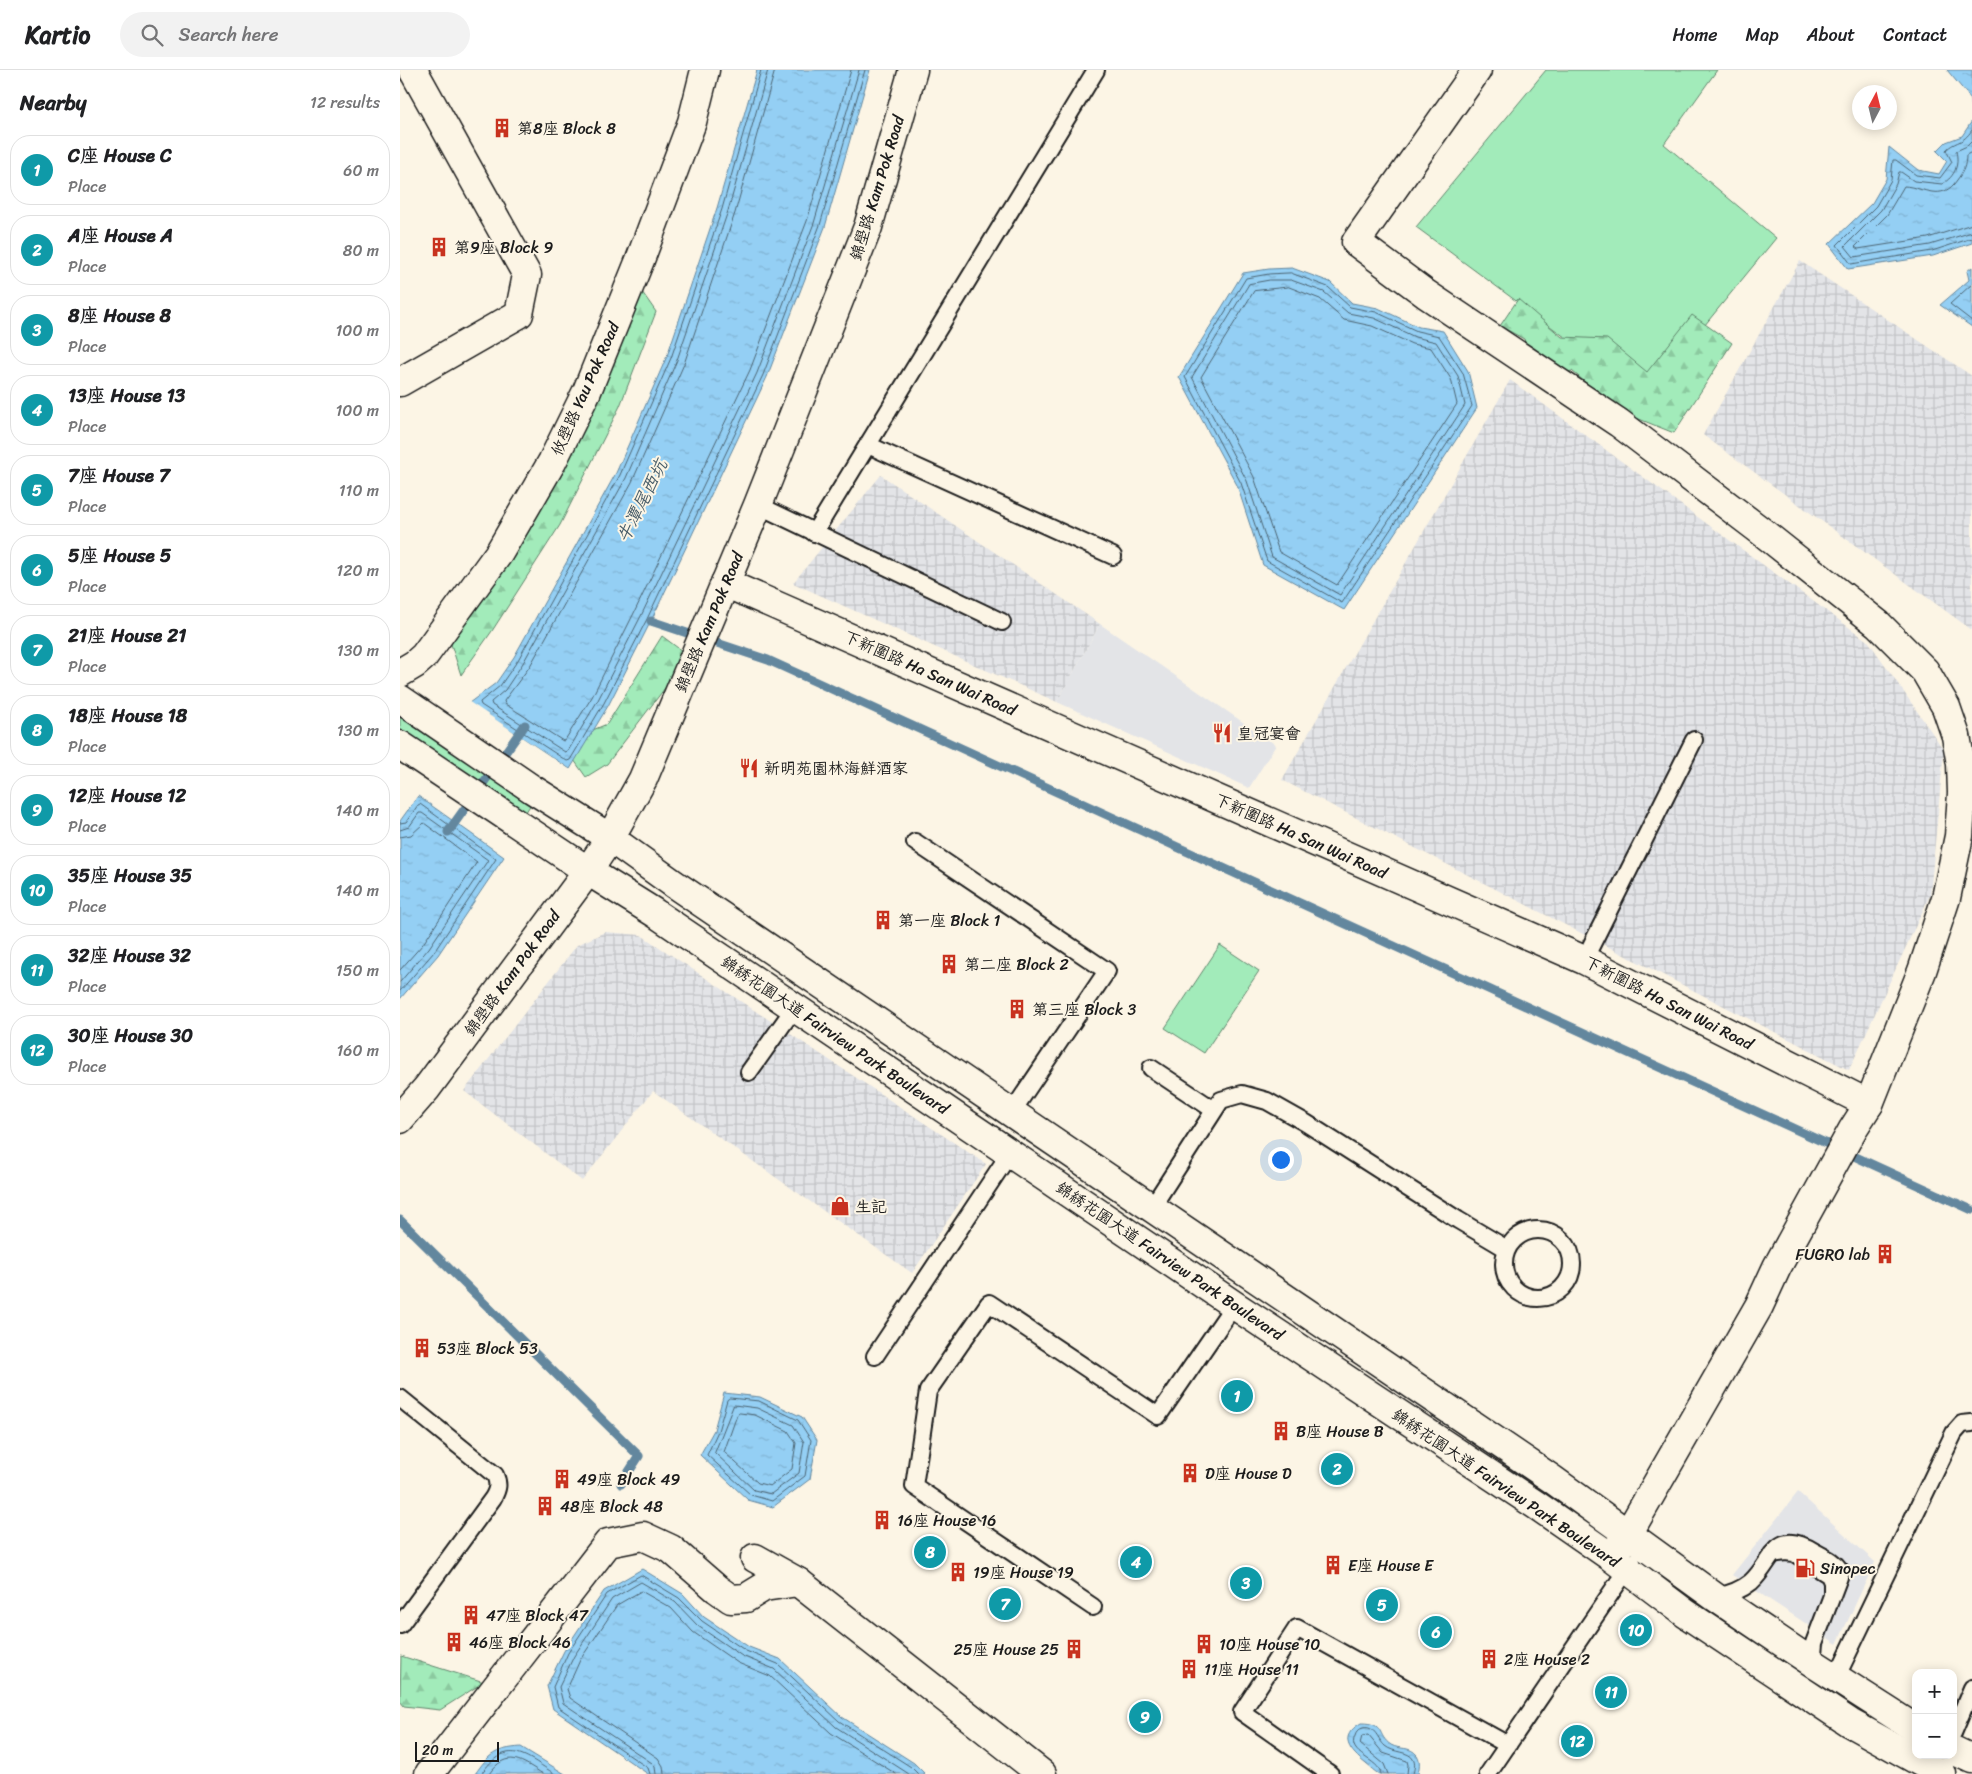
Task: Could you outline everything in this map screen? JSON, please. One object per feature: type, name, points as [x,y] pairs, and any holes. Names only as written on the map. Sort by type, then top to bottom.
[{"type":"street","points":[[400,382],[519,314],[527,276],[413,70]]},
{"type":"street","name":"攸壆路 Yau Pok Road","points":[[400,673],[410,668],[424,656],[494,560],[552,462],[587,391],[640,260],[692,122],[705,70]]},
{"type":"street","name":"錦壆路 Kam Pok Road","points":[[400,1119],[427,1088],[588,871],[610,838],[643,779],[758,505],[868,227],[913,70]]},
{"type":"street","points":[[1477,70],[1356,242],[1426,294],[1619,423],[1878,624],[1925,671],[1964,736],[1961,764],[1959,836],[1946,898],[1922,971],[1869,1104],[1853,1129],[1777,1267],[1759,1306],[1636,1540],[1619,1564]]},
{"type":"street","name":"下新圍路 Ha San Wai Road","points":[[725,583],[1584,960],[1869,1104]]},
{"type":"street","name":"錦綉花園大道 Fairview Park Boulevard","points":[[400,699],[557,806],[610,838],[674,884],[1552,1479],[1715,1597],[1912,1726]]},
{"type":"street","name":"錦綉花園大道 Fairview Park Boulevard","points":[[406,750],[795,1007],[1234,1305],[1536,1505],[1685,1613],[1850,1723],[1942,1774]]},
{"type":"street","points":[[429,1774],[608,1542],[643,1536],[671,1549],[717,1590],[731,1599],[746,1598],[764,1587],[798,1582]]},
{"type":"street","points":[[755,1558],[798,1582],[1042,1774]]},
{"type":"street","points":[[1957,1752],[1972,1759]]},
{"type":"lane","points":[[814,533],[1096,70]]},
{"type":"lane","points":[[868,445],[1113,556]]},
{"type":"lane","points":[[758,505],[1002,622]]},
{"type":"lane","points":[[1584,960],[1694,740]]},
{"type":"lane","points":[[915,842],[1107,971],[1012,1112]]},
{"type":"lane","points":[[749,1072],[795,1007]]},
{"type":"lane","points":[[1151,1068],[1214,1110]]},
{"type":"lane","points":[[1152,1207],[1221,1100],[1242,1094],[1267,1101],[1306,1123],[1506,1249]]},
{"type":"lane","points":[[875,1356],[1010,1153]]},
{"type":"lane","points":[[1539,1230],[1558,1236],[1570,1251],[1572,1271],[1563,1288],[1546,1298],[1527,1297],[1511,1286],[1503,1268],[1506,1249],[1520,1234],[1539,1230]]},
{"type":"lane","points":[[1093,1607],[914,1486],[928,1392],[989,1303],[1158,1416],[1234,1305]]},
{"type":"lane","points":[[400,1398],[495,1475],[498,1482],[493,1498],[400,1625]]},
{"type":"lane","points":[[1715,1597],[1729,1595],[1742,1589],[1752,1581],[1772,1554],[1783,1545],[1793,1542],[1802,1544],[1833,1562],[1840,1570],[1814,1643],[1813,1655],[1826,1671],[1954,1432],[1962,1424],[1972,1423]]},
{"type":"lane","points":[[1488,1774],[1508,1746],[1619,1564]]},
{"type":"lane","points":[[1330,1774],[1242,1712],[1297,1628],[1508,1746]]},
{"type":"lane","points":[[1957,1724],[1972,1688]]},
{"type":"shaded area","points":[[1800,261],[1972,376],[1972,630],[1703,435]]},
{"type":"shaded area","points":[[1510,380],[1869,642],[1944,750],[1930,895],[1849,1070],[1282,780]]},
{"type":"shaded area","points":[[881,475],[1100,624],[1057,702],[793,583]]},
{"type":"shaded area","points":[[1100,624],[1276,745],[1249,788],[1057,702]]},
{"type":"shaded area","points":[[605,932],[641,935],[986,1164],[912,1273],[653,1091],[582,1181],[464,1091],[577,945]]},
{"type":"shaded area","name":"Sinopec","points":[[1798,1492],[1875,1562],[1837,1644],[1732,1575]]},
{"type":"green space","points":[[1546,70],[1717,70],[1664,144],[1776,238],[1646,397],[1416,227]]},
{"type":"green space","points":[[640,289],[656,312],[620,406],[560,525],[492,631],[461,675],[450,641]]},
{"type":"green space","points":[[1518,299],[1562,337],[1607,339],[1647,372],[1692,315],[1732,343],[1674,433],[1619,411],[1572,371],[1536,380],[1524,339],[1500,326]]},
{"type":"green space","points":[[662,636],[686,654],[668,684],[607,764],[586,777],[562,743],[607,724]]},
{"type":"green space","points":[[400,716],[531,804],[524,815],[400,732]]},
{"type":"green space","points":[[1220,945],[1259,971],[1204,1053],[1165,1028]]},
{"type":"green space","points":[[401,1656],[484,1682],[440,1710],[404,1706],[400,1701]]},
{"type":"water","points":[[757,70],[870,70],[825,227],[767,377],[651,621],[608,706],[570,769],[469,703],[496,683],[514,657],[616,473],[667,356],[717,208]]},
{"type":"water","points":[[1947,70],[1972,70],[1972,115],[1971,99]]},
{"type":"water","points":[[1972,121],[1972,243],[1933,256],[1848,269],[1829,244],[1872,203],[1886,179],[1889,147],[1918,170],[1939,174],[1947,161],[1937,151],[1946,142],[1962,136]]},
{"type":"water","points":[[1972,267],[1972,327],[1940,305],[1969,280],[1967,271]]},
{"type":"water","points":[[1292,268],[1330,282],[1352,303],[1378,308],[1419,327],[1443,331],[1468,371],[1477,408],[1344,610],[1263,565],[1237,485],[1179,377],[1243,273]]},
{"type":"water","points":[[418,796],[504,857],[438,955],[400,999],[400,821]]},
{"type":"water","points":[[724,1393],[760,1397],[802,1417],[817,1440],[810,1479],[773,1507],[748,1500],[700,1455],[714,1430]]},
{"type":"water","points":[[642,1569],[683,1594],[704,1617],[749,1647],[780,1659],[842,1717],[914,1763],[925,1774],[648,1774],[553,1709],[547,1686],[564,1651],[604,1591]]},
{"type":"water","points":[[1361,1723],[1378,1727],[1386,1741],[1391,1745],[1414,1752],[1419,1760],[1418,1774],[1379,1774],[1360,1759],[1351,1749],[1348,1739],[1349,1733]]},
{"type":"water","points":[[521,1747],[565,1774],[475,1774],[489,1757],[499,1751]]},
{"type":"pier","points":[[468,701],[572,771],[569,771],[468,705]]},
{"type":"waterway","points":[[651,621],[768,660],[1972,1210]]},
{"type":"waterway","name":"牛潭尾西坑","points":[[448,832],[525,725]]},
{"type":"waterway","points":[[400,1220],[639,1456],[621,1484]]},
{"type":"place","name":"第8座 Block 8","points":[[502,128]]},
{"type":"place","name":"第9座 Block 9","points":[[439,247]]},
{"type":"place","name":"皇冠宴會","points":[[1222,733]]},
{"type":"place","name":"新明苑園林海鮮酒家","points":[[749,768]]},
{"type":"place","name":"第一座 Block 1","points":[[883,920]]},
{"type":"place","name":"第二座 Block 2","points":[[949,964]]},
{"type":"place","name":"第三座 Block 3","points":[[1017,1009]]},
{"type":"place","name":"生記","points":[[840,1206]]},
{"type":"place","name":"FUGRO lab","points":[[1885,1254]]},
{"type":"place","name":"53座 Block 53","points":[[422,1348]]},
{"type":"place","name":"C座 House C","points":[[1237,1396]]},
{"type":"place","name":"B座 House B","points":[[1281,1431]]},
{"type":"place","name":"A座 House A","points":[[1337,1469]]},
{"type":"place","name":"D座 House D","points":[[1190,1473]]},
{"type":"place","name":"49座 Block 49","points":[[562,1479]]},
{"type":"place","name":"48座 Block 48","points":[[545,1506]]},
{"type":"place","name":"16座 House 16","points":[[882,1520]]},
{"type":"place","name":"18座 House 18","points":[[930,1552]]},
{"type":"place","name":"13座 House 13","points":[[1136,1562]]},
{"type":"place","name":"E座 House E","points":[[1333,1565]]},
{"type":"place","name":"Sinopec","points":[[1805,1568]]},
{"type":"place","name":"19座 House 19","points":[[958,1572]]},
{"type":"place","name":"8座 House 8","points":[[1246,1583]]},
{"type":"place","name":"21座 House 21","points":[[1005,1604]]},
{"type":"place","name":"7座 House 7","points":[[1382,1605]]},
{"type":"place","name":"47座 Block 47","points":[[471,1615]]},
{"type":"place","name":"35座 House 35","points":[[1636,1630]]},
{"type":"place","name":"5座 House 5","points":[[1436,1632]]},
{"type":"place","name":"46座 Block 46","points":[[454,1642]]},
{"type":"place","name":"10座 House 10","points":[[1204,1644]]},
{"type":"place","name":"25座 House 25","points":[[1074,1649]]},
{"type":"place","name":"2座 House 2","points":[[1489,1659]]},
{"type":"place","name":"11座 House 11","points":[[1189,1669]]},
{"type":"place","name":"32座 House 32","points":[[1611,1692]]},
{"type":"place","name":"12座 House 12","points":[[1145,1717]]},
{"type":"place","name":"30座 House 30","points":[[1577,1741]]}]
